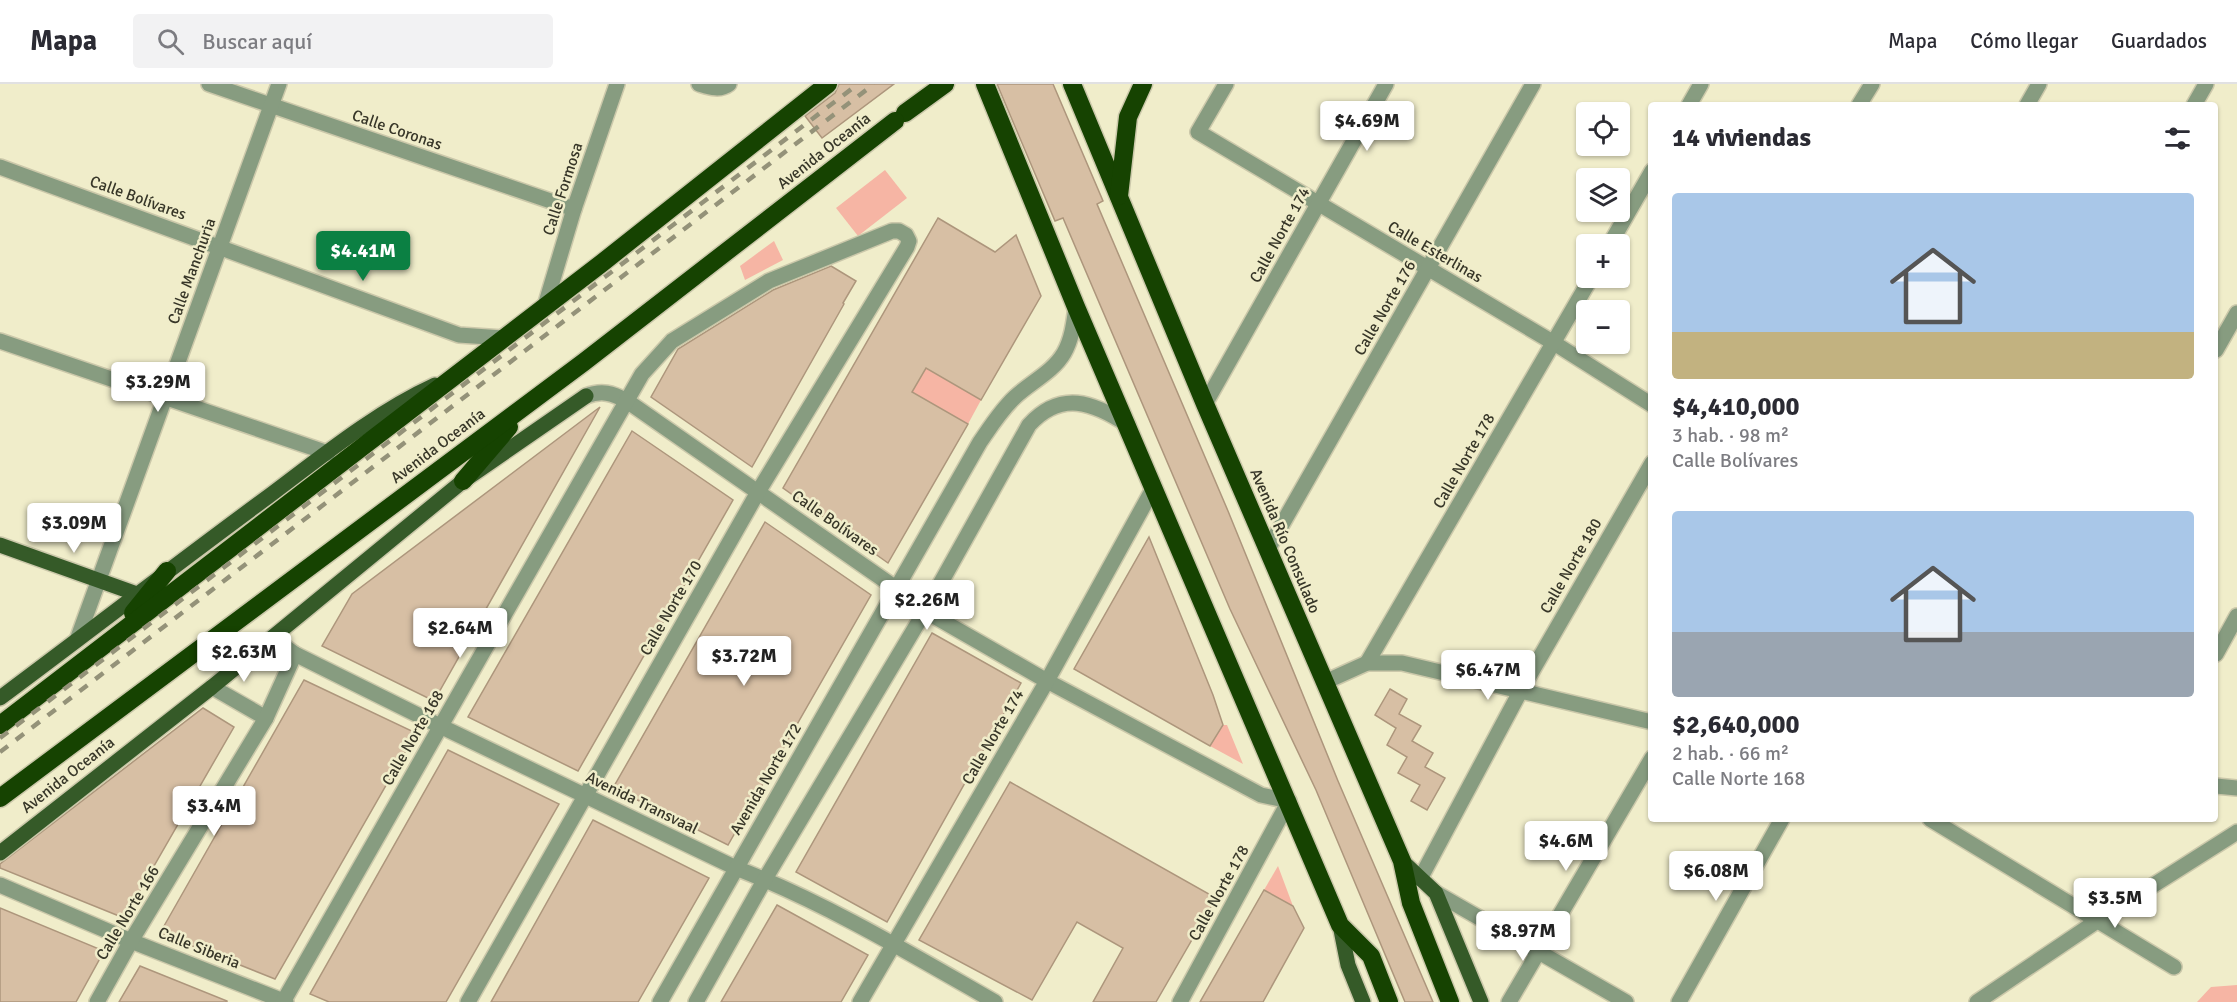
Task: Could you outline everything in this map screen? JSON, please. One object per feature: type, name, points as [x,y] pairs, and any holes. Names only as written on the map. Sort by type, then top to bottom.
[{"type":"highway","points":[[0,725],[545,306],[828,84]]},
{"type":"highway","name":"Avenida Oceanía","points":[[0,798],[532,400],[945,84]]},
{"type":"highway","points":[[985,84],[1076,307],[1341,925],[1371,956],[1389,1002]]},
{"type":"highway","name":"Avenida Río Consulado","points":[[1071,84],[1205,404],[1402,861]]},
{"type":"highway","points":[[1118,198],[1128,117],[1143,84]]},
{"type":"highway","points":[[463,481],[532,400]]},
{"type":"highway","points":[[115,636],[167,571]]},
{"type":"highway","points":[[1402,861],[1411,903],[1450,1002]]},
{"type":"main road","points":[[0,698],[167,571],[328,453],[411,396],[452,377]]},
{"type":"main road","name":"Avenida Oceanía","points":[[0,853],[213,687],[463,481],[586,396]]},
{"type":"main road","points":[[0,545],[137,594]]},
{"type":"main road","name":"Avenida Río Consulado","points":[[1402,861],[1436,893],[1481,1002]]},
{"type":"main road","points":[[1341,925],[1347,965],[1359,999]]},
{"type":"street","name":"Calle Coronas","points":[[210,84],[574,209]]},
{"type":"street","name":"Calle Manchuria","points":[[77,640],[279,84]]},
{"type":"street","name":"Calle Formosa","points":[[545,306],[574,209],[617,84]]},
{"type":"street","points":[[699,84],[709,87],[727,86]]},
{"type":"street","name":"Calle Esterlinas","points":[[1226,84],[1198,132],[1554,343],[1648,402]]},
{"type":"street","name":"Calle Norte 174","points":[[1205,404],[1386,84]]},
{"type":"street","name":"Calle Norte 176","points":[[1268,549],[1533,84]]},
{"type":"street","points":[[1691,102],[1701,84]]},
{"type":"street","points":[[1861,102],[1872,84]]},
{"type":"street","points":[[2029,102],[2039,84]]},
{"type":"street","points":[[2196,102],[2206,84]]},
{"type":"street","name":"Calle Bolívares","points":[[0,167],[459,335],[503,338]]},
{"type":"street","points":[[1616,234],[1648,178]]},
{"type":"street","name":"Calle Norte 168","points":[[284,1002],[642,374],[672,341],[769,281],[892,231],[899,231],[906,235]]},
{"type":"street","name":"Calle Norte 170","points":[[468,1002],[758,492],[907,247],[909,241],[906,235]]},
{"type":"street","name":"Calle Norte 178","points":[[1367,663],[1585,288]]},
{"type":"street","name":"Avenida Norte 172","points":[[660,1002],[991,426],[1015,397],[1051,368],[1064,353],[1070,338],[1076,307]]},
{"type":"street","points":[[2218,346],[2237,313]]},
{"type":"street","points":[[0,341],[328,453]]},
{"type":"street","name":"Calle Bolívares","points":[[586,396],[597,392],[609,392],[627,401],[897,589],[925,611],[1047,681],[1261,795],[1289,801]]},
{"type":"street","points":[[696,1002],[765,879],[925,611],[1023,434],[1036,417],[1054,406],[1075,403],[1095,407],[1128,425]]},
{"type":"street","name":"Calle Norte 180","points":[[1420,879],[1520,692],[1648,470]]},
{"type":"street","name":"Calle Norte 174","points":[[860,1002],[1047,681],[1154,487]]},
{"type":"street","points":[[2218,650],[2237,616]]},
{"type":"street","name":"Avenida Transvaal","points":[[273,638],[295,654],[440,726],[736,868],[765,879],[894,944],[995,1002]]},
{"type":"street","name":"Calle Norte 166","points":[[97,1002],[131,941],[266,718],[295,654]]},
{"type":"street","points":[[1325,682],[1367,663],[1402,663],[1648,721]]},
{"type":"street","points":[[213,687],[266,718]]},
{"type":"street","points":[[1509,1002],[1648,765]]},
{"type":"street","points":[[2218,786],[2237,788]]},
{"type":"street","name":"Calle Norte 178","points":[[1180,1002],[1289,801]]},
{"type":"street","points":[[1679,1002],[1780,822]]},
{"type":"street","points":[[1935,822],[2174,967]]},
{"type":"street","points":[[1977,1002],[2097,921],[2237,832]]},
{"type":"street","name":"Calle Siberia","points":[[0,885],[131,941],[284,1002]]},
{"type":"street","points":[[1436,893],[1626,1002]]},
{"type":"shaded area","points":[[885,170],[907,198],[858,236],[836,208]]},
{"type":"shaded area","points":[[774,241],[783,260],[745,280],[740,266]]},
{"type":"shaded area","points":[[926,368],[981,400],[968,424],[912,392]]},
{"type":"shaded area","points":[[1223,725],[1227,725],[1243,764],[1210,746]]},
{"type":"shaded area","points":[[1278,866],[1293,906],[1264,890]]},
{"type":"shaded area","points":[[2237,985],[2237,1002],[2197,1002],[2211,987]]},
{"type":"building","points":[[839,84],[894,84],[822,138],[805,116],[835,93]]},
{"type":"building","points":[[997,84],[1053,84],[1103,201],[1097,204],[1433,1002],[1405,1002],[1316,790],[1230,609],[1063,218],[1055,221]]},
{"type":"building","points":[[938,218],[995,252],[1016,235],[1041,296],[981,400],[926,368],[912,392],[968,424],[888,563],[783,488]]},
{"type":"building","points":[[831,266],[856,281],[752,467],[651,397],[678,349],[773,290]]},
{"type":"building","points":[[600,407],[434,701],[322,646],[352,594]]},
{"type":"building","points":[[632,431],[733,500],[578,771],[468,717]]},
{"type":"building","points":[[765,522],[871,595],[728,845],[613,788]]},
{"type":"building","points":[[1149,537],[1223,725],[1210,746],[1074,669]]},
{"type":"building","points":[[932,633],[1021,683],[887,922],[796,872]]},
{"type":"building","points":[[304,680],[416,733],[275,979],[160,933]]},
{"type":"building","points":[[1390,689],[1407,699],[1399,714],[1421,726],[1412,741],[1433,753],[1425,767],[1445,778],[1427,810],[1411,801],[1420,785],[1398,773],[1407,757],[1387,745],[1396,728],[1375,715]]},
{"type":"building","points":[[203,708],[234,727],[124,918],[0,868],[0,864]]},
{"type":"building","points":[[448,750],[559,804],[446,1002],[329,1002],[310,994]]},
{"type":"building","points":[[1010,782],[1216,898],[1156,1002],[1093,1002],[1123,948],[1077,922],[1032,1000],[919,940]]},
{"type":"building","points":[[593,820],[709,878],[638,1002],[491,1002]]},
{"type":"building","points":[[1264,890],[1293,906],[1304,928],[1263,1002],[1200,1002]]},
{"type":"building","points":[[777,905],[868,955],[841,1002],[721,1002]]},
{"type":"building","points":[[0,908],[104,951],[76,1002],[0,1002]]},
{"type":"building","points":[[140,966],[227,1001],[227,1002],[119,1002]]},
{"type":"railway","points":[[0,738],[858,84]]},
{"type":"railway","points":[[0,752],[874,84]]}]
